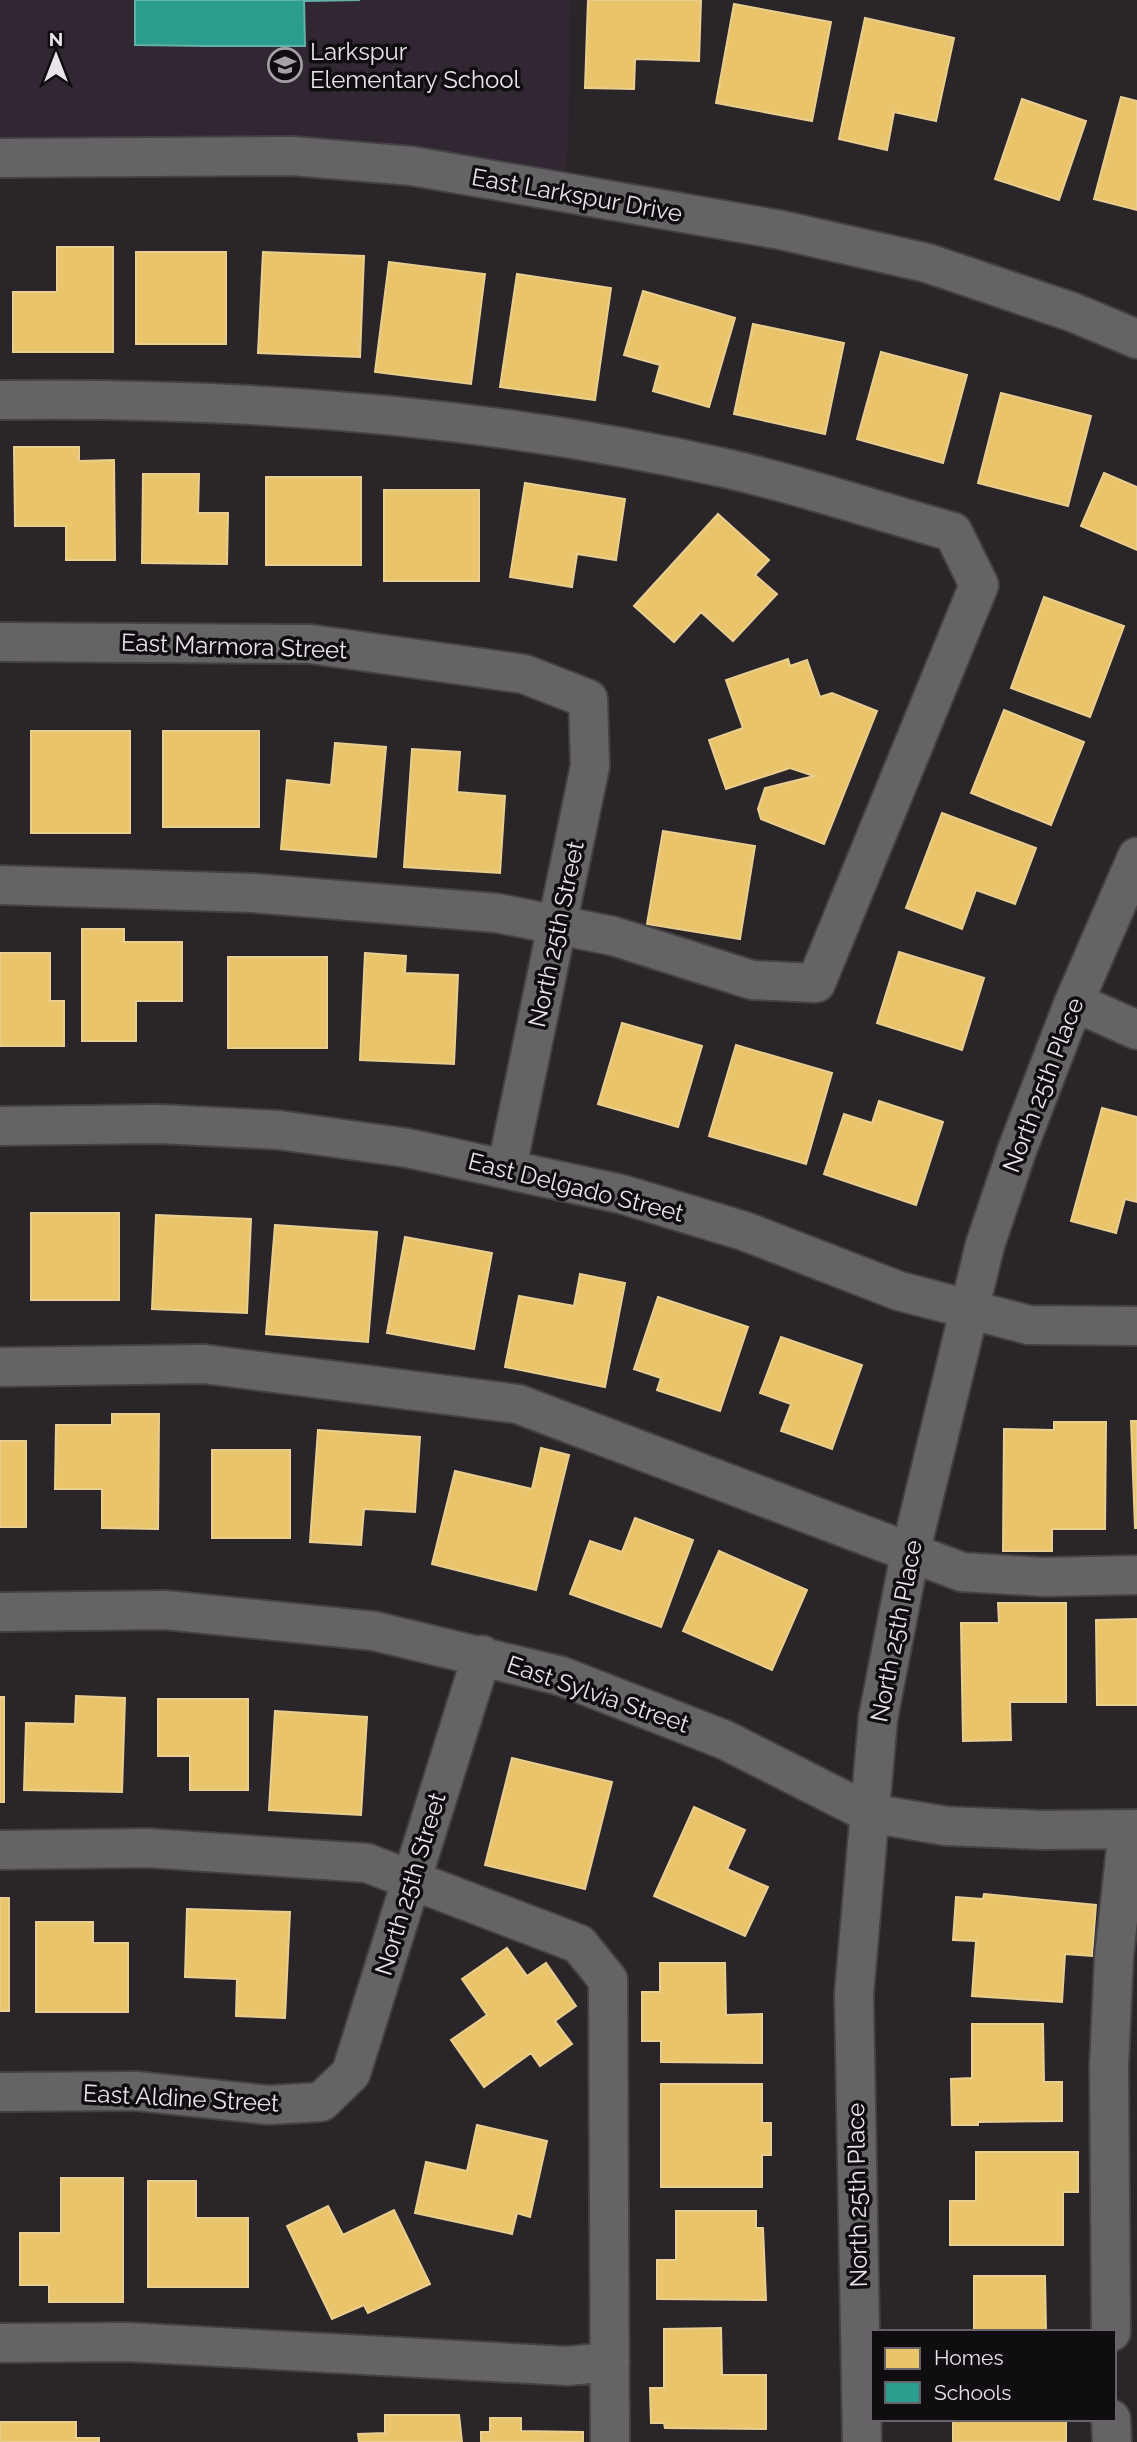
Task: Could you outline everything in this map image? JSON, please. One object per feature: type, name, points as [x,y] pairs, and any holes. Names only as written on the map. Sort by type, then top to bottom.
[{"type":"street","name":"East Larkspur Drive","points":[[0,159],[292,156],[412,166],[781,230],[927,263],[1072,313],[1137,339]]},
{"type":"street","points":[[0,400],[129,398],[396,414],[598,443],[718,467],[953,532],[979,585],[816,983],[752,981],[613,936],[498,913],[253,892],[0,885]]},
{"type":"street","name":"East Marmora Street","points":[[0,642],[310,644],[524,674],[588,699]]},
{"type":"street","name":"North 25th Street","points":[[507,1167],[590,766],[588,699]]},
{"type":"street","name":"North 25th Place","points":[[862,2442],[854,1994],[878,1718],[911,1554],[985,1245],[1017,1150],[1074,1002],[1137,857]]},
{"type":"street","points":[[1074,1002],[1137,1030]]},
{"type":"street","name":"East Delgado Street","points":[[0,1126],[159,1124],[279,1130],[407,1148],[507,1167],[621,1194],[744,1231],[900,1291],[1029,1325],[1137,1326]]},
{"type":"street","points":[[0,1367],[204,1364],[518,1404],[962,1572],[1044,1577],[1137,1575]]},
{"type":"street","name":"East Sylvia Street","points":[[0,1612],[165,1610],[236,1615],[374,1631],[561,1676],[724,1740],[869,1813],[946,1826],[1132,1830]]},
{"type":"street","name":"North 25th Street","points":[[321,2102],[351,2073],[482,1655]]},
{"type":"street","points":[[1111,2330],[1109,2066],[1114,1956],[1132,1830]]},
{"type":"street","points":[[0,1850],[148,1849],[367,1863],[579,1944],[608,1980],[610,2442]]},
{"type":"street","name":"East Aldine Street","points":[[0,2092],[136,2091],[268,2105],[321,2102]]},
{"type":"street","points":[[0,2343],[127,2342],[567,2365],[610,2362]]},
{"type":"street","points":[[1111,2421],[1112,2442]]},
{"type":"shaded area","name":"Larkspur Elementary School","points":[[0,0],[570,0],[569,130],[564,192],[412,166],[0,158]]},
{"type":"building: Homes","points":[[588,0],[701,0],[699,61],[635,59],[634,89],[585,88]]},
{"type":"building: Homes","points":[[734,4],[831,22],[812,121],[716,103]]},
{"type":"building: Homes","points":[[865,18],[954,38],[936,121],[894,112],[887,150],[839,139]]},
{"type":"building: Homes","points":[[1121,97],[1137,101],[1137,210],[1094,199]]},
{"type":"building: Homes","points":[[1022,99],[1086,121],[1059,200],[995,179]]},
{"type":"building: Homes","points":[[57,247],[113,247],[113,352],[13,352],[13,292],[57,292]]},
{"type":"building: Homes","points":[[136,252],[226,252],[226,344],[136,344]]},
{"type":"building: Homes","points":[[263,252],[364,256],[360,357],[258,353]]},
{"type":"building: Homes","points":[[389,262],[485,274],[471,384],[375,372]]},
{"type":"building: Homes","points":[[517,274],[611,288],[595,400],[500,387]]},
{"type":"building: Homes","points":[[643,291],[735,318],[709,407],[653,391],[660,365],[624,355]]},
{"type":"building: Homes","points":[[753,324],[844,343],[825,434],[734,414]]},
{"type":"building: Homes","points":[[881,352],[967,375],[943,463],[857,439]]},
{"type":"building: Homes","points":[[1001,393],[1091,416],[1068,506],[978,483]]},
{"type":"building: Homes","points":[[14,447],[79,447],[79,461],[114,460],[115,560],[66,560],[66,526],[15,526]]},
{"type":"building: Homes","points":[[1104,473],[1137,487],[1137,550],[1081,526]]},
{"type":"building: Homes","points":[[143,474],[199,474],[198,513],[228,513],[227,564],[142,563]]},
{"type":"building: Homes","points":[[266,477],[361,477],[361,565],[266,565]]},
{"type":"building: Homes","points":[[525,483],[625,499],[616,560],[577,554],[572,587],[510,577]]},
{"type":"building: Homes","points":[[384,490],[479,490],[479,581],[384,581]]},
{"type":"building: Homes","points":[[718,514],[769,560],[755,575],[777,594],[733,641],[701,612],[674,642],[634,606]]},
{"type":"building: Homes","points":[[1044,597],[1124,626],[1090,717],[1011,688]]},
{"type":"building: Homes","points":[[788,659],[790,666],[807,660],[820,697],[832,693],[877,711],[824,844],[761,819],[758,809],[765,788],[814,776],[790,768],[726,789],[709,740],[743,728],[726,680]]},
{"type":"building: Homes","points":[[1004,710],[1084,742],[1051,825],[971,793]]},
{"type":"building: Homes","points":[[31,731],[130,731],[130,833],[31,833]]},
{"type":"building: Homes","points":[[163,731],[259,731],[259,827],[163,827]]},
{"type":"building: Homes","points":[[335,743],[386,747],[376,857],[281,849],[287,780],[331,785]]},
{"type":"building: Homes","points":[[412,749],[460,752],[457,792],[505,796],[500,873],[404,867]]},
{"type":"building: Homes","points":[[942,813],[1036,848],[1015,904],[976,890],[962,929],[906,908]]},
{"type":"building: Homes","points":[[663,831],[755,846],[740,939],[647,924]]},
{"type":"building: Homes","points":[[82,929],[124,929],[124,942],[182,942],[182,1001],[136,1001],[136,1041],[82,1041]]},
{"type":"building: Homes","points":[[899,952],[984,978],[962,1050],[877,1023]]},
{"type":"building: Homes","points":[[0,953],[50,953],[50,1001],[64,1001],[64,1046],[0,1046]]},
{"type":"building: Homes","points":[[365,953],[406,956],[405,973],[458,975],[454,1064],[360,1060]]},
{"type":"building: Homes","points":[[228,957],[327,957],[327,1048],[228,1048]]},
{"type":"building: Homes","points":[[622,1023],[702,1046],[678,1127],[598,1104]]},
{"type":"building: Homes","points":[[736,1045],[832,1073],[806,1164],[709,1136]]},
{"type":"building: Homes","points":[[879,1101],[943,1122],[916,1205],[824,1174],[844,1114],[872,1123]]},
{"type":"building: Homes","points":[[1102,1108],[1137,1117],[1137,1202],[1125,1199],[1116,1233],[1071,1221]]},
{"type":"building: Homes","points":[[31,1213],[119,1213],[119,1300],[31,1300]]},
{"type":"building: Homes","points":[[156,1215],[251,1219],[247,1313],[152,1309]]},
{"type":"building: Homes","points":[[275,1225],[377,1232],[368,1342],[266,1334]]},
{"type":"building: Homes","points":[[405,1237],[492,1253],[474,1349],[387,1333]]},
{"type":"building: Homes","points":[[580,1274],[625,1283],[605,1387],[505,1367],[519,1296],[574,1306]]},
{"type":"building: Homes","points":[[658,1297],[748,1327],[720,1411],[657,1390],[661,1378],[634,1369]]},
{"type":"building: Homes","points":[[781,1337],[862,1365],[832,1449],[781,1431],[791,1404],[760,1393]]},
{"type":"building: Homes","points":[[112,1414],[159,1414],[158,1529],[102,1528],[102,1489],[55,1489],[56,1425],[112,1425]]},
{"type":"building: Homes","points":[[1131,1421],[1137,1421],[1137,1528],[1135,1528]]},
{"type":"building: Homes","points":[[1054,1422],[1106,1422],[1105,1529],[1052,1529],[1052,1551],[1003,1551],[1004,1429],[1054,1430]]},
{"type":"building: Homes","points":[[318,1430],[420,1437],[415,1512],[364,1509],[361,1545],[310,1542]]},
{"type":"building: Homes","points":[[0,1441],[26,1441],[26,1527],[0,1527]]},
{"type":"building: Homes","points":[[541,1448],[569,1455],[536,1590],[432,1564],[455,1471],[532,1489]]},
{"type":"building: Homes","points":[[212,1450],[290,1450],[290,1538],[212,1538]]},
{"type":"building: Homes","points":[[635,1518],[693,1540],[661,1627],[570,1594],[590,1541],[622,1552]]},
{"type":"building: Homes","points":[[719,1551],[807,1590],[772,1670],[683,1631]]},
{"type":"building: Homes","points":[[998,1603],[1066,1603],[1066,1702],[1010,1702],[1011,1740],[963,1741],[961,1623],[999,1623]]},
{"type":"building: Homes","points":[[1137,1619],[1137,1705],[1097,1705],[1096,1620]]},
{"type":"building: Homes","points":[[76,1696],[125,1698],[122,1792],[24,1790],[26,1723],[75,1724]]},
{"type":"building: Homes","points":[[0,1697],[4,1697],[4,1802],[0,1802]]},
{"type":"building: Homes","points":[[158,1699],[248,1699],[248,1790],[190,1790],[190,1756],[158,1756]]},
{"type":"building: Homes","points":[[275,1711],[367,1717],[361,1815],[269,1810]]},
{"type":"building: Homes","points":[[512,1758],[612,1782],[585,1889],[485,1865]]},
{"type":"building: Homes","points":[[694,1807],[745,1830],[727,1869],[768,1887],[745,1936],[654,1896]]},
{"type":"building: Homes","points":[[984,1894],[1096,1905],[1092,1956],[1065,1954],[1062,2002],[972,1996],[976,1941],[953,1940],[956,1897],[983,1899]]},
{"type":"building: Homes","points":[[0,1898],[9,1898],[9,2011],[0,2011]]},
{"type":"building: Homes","points":[[187,1909],[290,1912],[285,2018],[236,2016],[237,1979],[185,1977]]},
{"type":"building: Homes","points":[[36,1922],[93,1922],[93,1943],[128,1943],[128,2012],[36,2012]]},
{"type":"building: Homes","points":[[507,1948],[527,1976],[546,1963],[576,2006],[555,2021],[572,2044],[540,2066],[531,2053],[484,2087],[451,2040],[487,2015],[462,1979]]},
{"type":"building: Homes","points":[[660,1963],[725,1963],[726,2015],[762,2014],[762,2063],[661,2062],[661,2041],[642,2041],[642,1992],[660,1992]]},
{"type":"building: Homes","points":[[972,2024],[1043,2024],[1044,2082],[1062,2082],[1062,2121],[952,2125],[951,2079],[972,2078]]},
{"type":"building: Homes","points":[[661,2084],[762,2084],[762,2123],[771,2123],[771,2155],[762,2155],[762,2187],[661,2187]]},
{"type":"building: Homes","points":[[477,2125],[547,2141],[530,2217],[517,2213],[512,2234],[415,2213],[426,2162],[467,2171]]},
{"type":"building: Homes","points":[[976,2152],[1078,2152],[1078,2192],[1063,2192],[1063,2245],[950,2245],[950,2201],[976,2201]]},
{"type":"building: Homes","points":[[61,2178],[123,2178],[123,2302],[49,2302],[49,2285],[20,2285],[20,2233],[61,2233]]},
{"type":"building: Homes","points":[[148,2181],[196,2181],[196,2218],[248,2218],[248,2287],[148,2287]]},
{"type":"building: Homes","points":[[328,2206],[343,2235],[394,2210],[430,2284],[368,2313],[364,2305],[332,2319],[287,2226]]},
{"type":"building: Homes","points":[[676,2211],[756,2211],[756,2228],[763,2228],[766,2300],[657,2299],[657,2260],[676,2260]]},
{"type":"building: Homes","points":[[974,2276],[1045,2276],[1046,2330],[974,2330]]},
{"type":"building: Homes","points":[[721,2328],[722,2375],[766,2375],[766,2429],[665,2428],[664,2423],[651,2423],[650,2388],[664,2388],[664,2329]]},
{"type":"building: Homes","points":[[385,2415],[459,2415],[462,2442],[359,2442],[358,2434],[385,2433]]},
{"type":"building: Homes","points":[[490,2418],[521,2418],[521,2431],[583,2432],[583,2442],[481,2442],[481,2432],[490,2432]]},
{"type":"building: Homes","points":[[953,2421],[1066,2421],[1066,2442],[953,2442]]},
{"type":"building: Homes","points":[[0,2422],[76,2422],[76,2438],[99,2438],[99,2442],[0,2442]]},
{"type":"building: Schools","points":[[135,0],[360,0],[304,1],[305,46],[207,46],[135,45]]},
{"type":"place","name":"Larkspur Elementary School","points":[[285,65]]}]
